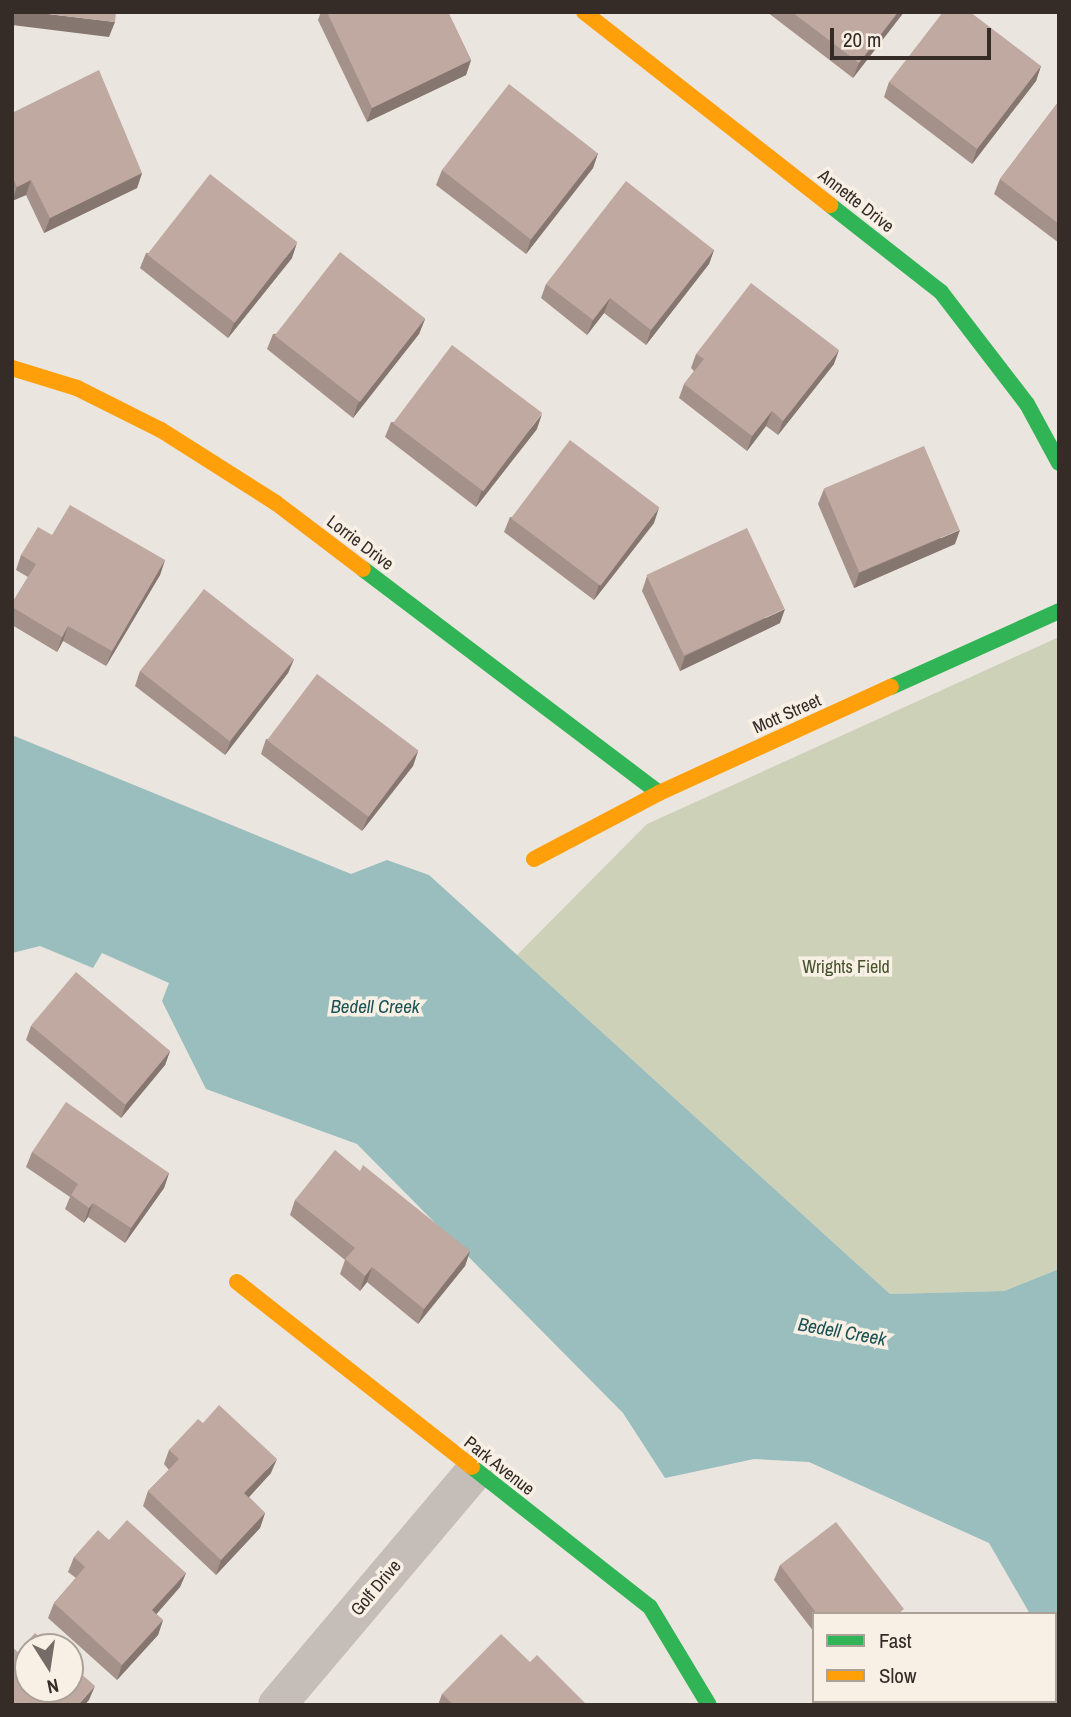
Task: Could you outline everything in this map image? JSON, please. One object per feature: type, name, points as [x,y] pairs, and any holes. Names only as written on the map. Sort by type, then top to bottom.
[{"type":"street","name":"Annette Drive","points":[[584,12],[941,292],[1027,404],[1059,463]]},
{"type":"street","name":"Lorrie Drive","points":[[12,368],[77,388],[149,424],[276,503],[659,793]]},
{"type":"street","name":"Mott Street","points":[[534,859],[659,793],[1059,611]]},
{"type":"street","name":"Park Avenue","points":[[237,1282],[474,1472],[650,1607],[709,1705]]},
{"type":"street","name":"Golf Drive","points":[[277,1705],[474,1472]]},
{"type":"green space","name":"Wrights Field","points":[[1059,637],[1059,1269],[1004,1291],[890,1294],[517,955],[647,824]]},
{"type":"water","name":"Bedell Creek","points":[[12,735],[351,874],[387,860],[429,875],[890,1294],[1004,1291],[1059,1269],[1059,1662],[1057,1612],[1029,1612],[989,1543],[809,1462],[754,1459],[665,1478],[623,1413],[357,1144],[206,1089],[162,1001],[169,983],[102,953],[93,968],[40,946],[12,953]]},
{"type":"building","points":[[31,12],[116,12],[115,22]]},
{"type":"building","points":[[327,12],[448,12],[471,60],[372,108]]},
{"type":"building","points":[[792,12],[898,12],[859,63]]},
{"type":"building","points":[[943,12],[970,12],[1041,66],[977,149],[889,82]]},
{"type":"building","points":[[99,70],[142,173],[50,218],[31,180],[17,187],[12,176],[12,113]]},
{"type":"building","points":[[509,84],[598,154],[531,239],[442,170]]},
{"type":"building","points":[[1059,101],[1059,224],[1000,179]]},
{"type":"building","points":[[210,174],[297,242],[235,323],[147,254]]},
{"type":"building","points":[[626,181],[714,250],[651,330],[610,298],[593,320],[546,284]]},
{"type":"building","points":[[340,252],[425,318],[360,402],[275,336]]},
{"type":"building","points":[[751,283],[839,350],[783,421],[772,411],[752,436],[684,384],[704,359],[696,354]]},
{"type":"building","points":[[452,345],[542,413],[483,491],[393,423]]},
{"type":"building","points":[[570,440],[659,507],[600,586],[511,518]]},
{"type":"building","points":[[924,446],[960,530],[859,572],[824,489]]},
{"type":"building","points":[[70,505],[165,560],[112,651],[68,626],[62,637],[12,607],[36,564],[21,555],[38,527],[52,535]]},
{"type":"building","points":[[747,528],[785,609],[684,656],[646,575]]},
{"type":"building","points":[[204,589],[294,659],[230,741],[140,671]]},
{"type":"building","points":[[317,674],[418,750],[368,817],[267,740]]},
{"type":"building","points":[[76,972],[170,1051],[125,1105],[31,1026]]},
{"type":"building","points":[[66,1102],[169,1173],[131,1228],[93,1203],[89,1208],[71,1195],[78,1184],[32,1152]]},
{"type":"building","points":[[335,1150],[360,1171],[363,1165],[470,1251],[424,1309],[372,1267],[365,1276],[345,1259],[355,1248],[295,1200]]},
{"type":"building","points":[[219,1405],[277,1459],[244,1493],[265,1513],[221,1560],[148,1491],[179,1459],[169,1450],[198,1419],[203,1423]]},
{"type":"building","points":[[127,1520],[186,1573],[152,1610],[163,1620],[122,1665],[54,1603],[85,1567],[74,1557],[98,1530],[109,1540]]},
{"type":"building","points":[[836,1522],[904,1609],[900,1612],[815,1612],[780,1565]]},
{"type":"building","points":[[501,1634],[530,1662],[537,1655],[587,1705],[454,1705],[442,1694]]},
{"type":"building","points":[[12,1647],[14,1703],[80,1703],[12,1705]]},
{"type":"building","points":[[84,1676],[95,1686],[84,1698]]},
{"type":"building","points":[[864,1703],[996,1703],[996,1705]]},
{"type":"traffic: fast","points":[[830,205],[941,292],[1027,404],[1059,463]]},
{"type":"traffic: fast","points":[[363,569],[659,793]]},
{"type":"traffic: fast","points":[[891,687],[1059,611]]},
{"type":"traffic: fast","points":[[472,1467],[650,1607],[709,1705]]},
{"type":"traffic: slow","points":[[584,12],[830,205]]},
{"type":"traffic: slow","points":[[12,368],[77,388],[161,430],[276,503],[363,569]]},
{"type":"traffic: slow","points":[[534,859],[659,793],[891,687]]},
{"type":"traffic: slow","points":[[237,1282],[472,1467]]}]
